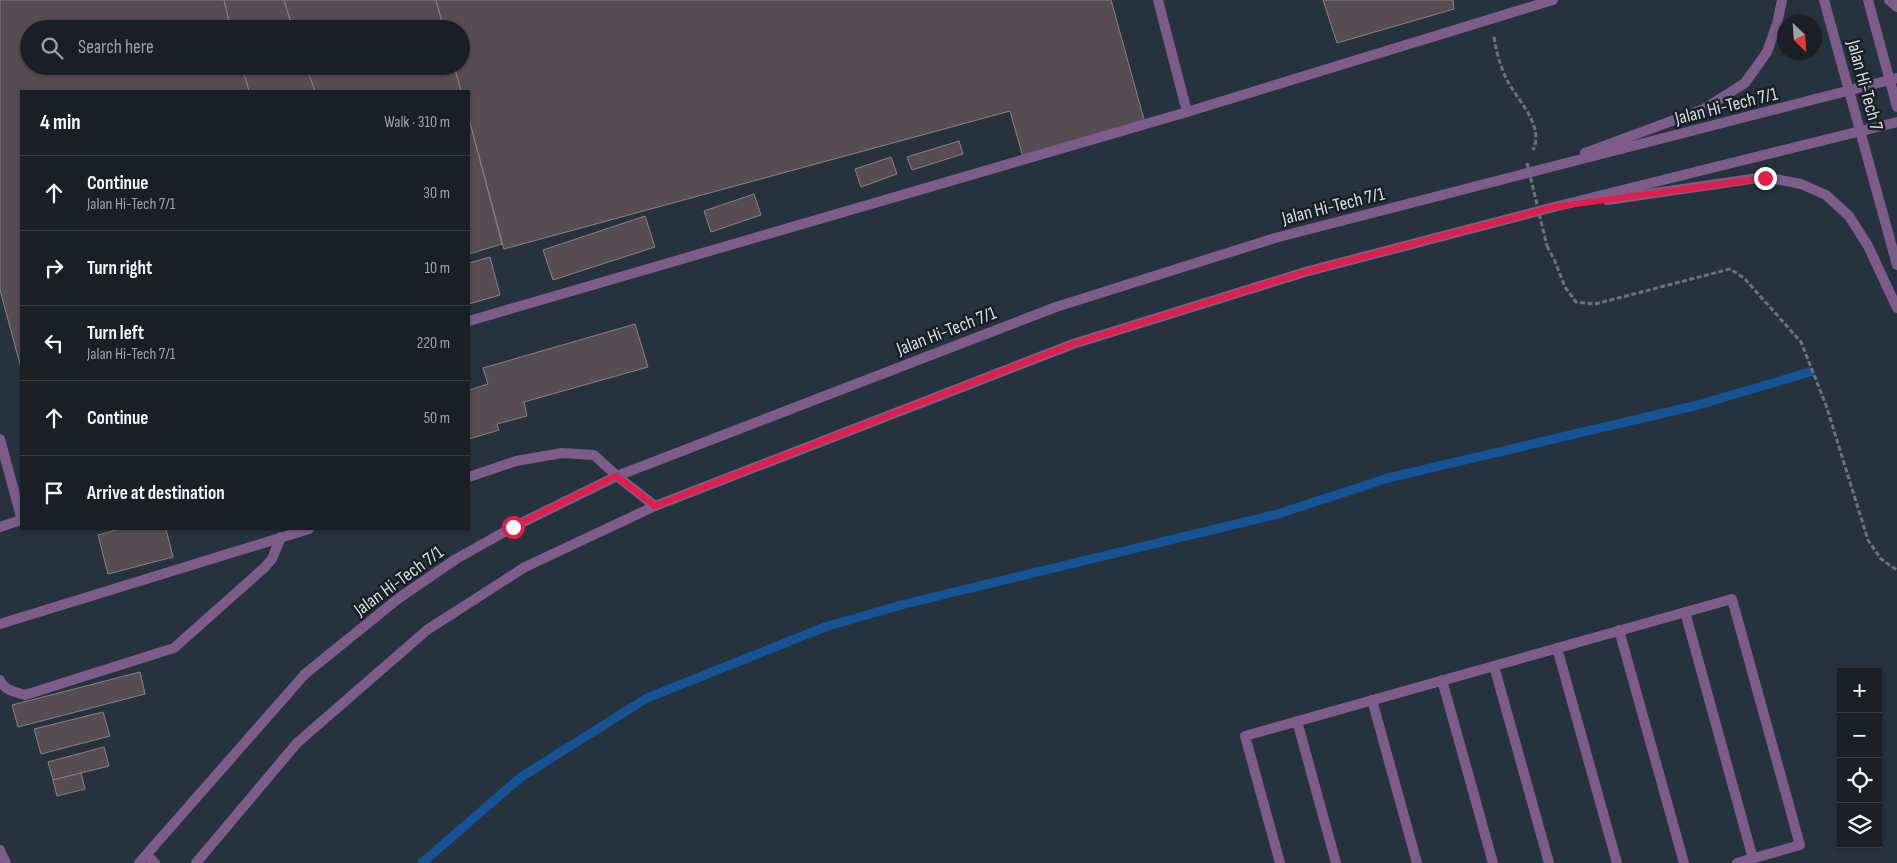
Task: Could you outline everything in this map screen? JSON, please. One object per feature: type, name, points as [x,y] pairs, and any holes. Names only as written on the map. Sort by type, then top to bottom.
[{"type":"street","points":[[1158,0],[1187,112]]},
{"type":"street","points":[[470,321],[1187,112],[1553,0]]},
{"type":"street","points":[[1534,172],[1704,109],[1746,83],[1767,52],[1777,24],[1782,0]]},
{"type":"street","name":"Jalan Hi-Tech 7","points":[[1824,0],[1897,266]]},
{"type":"street","name":"Jalan Hi-Tech 7","points":[[1868,0],[1893,79],[1897,107]]},
{"type":"street","points":[[1889,0],[1897,7]]},
{"type":"street","name":"Jalan Hi-Tech 7/1","points":[[139,863],[305,674],[399,598],[456,559],[513,527],[616,476],[1056,307],[1275,238],[1893,79]]},
{"type":"street","points":[[196,863],[297,743],[427,630],[525,567],[655,506],[1073,344],[1305,272],[1554,207],[1897,122]]},
{"type":"street","points":[[1554,207],[1765,178],[1801,184],[1826,195],[1849,216],[1868,246],[1897,308]]},
{"type":"street","points":[[0,439],[20,514]]},
{"type":"street","points":[[470,477],[516,461],[562,453],[594,455],[616,476],[655,506]]},
{"type":"street","points":[[0,527],[20,518]]},
{"type":"street","points":[[0,624],[306,530]]},
{"type":"street","points":[[0,680],[11,691],[24,695],[174,648],[264,568],[272,559],[281,537]]},
{"type":"street","points":[[1280,863],[1244,736],[1732,599],[1800,845],[1737,863]]},
{"type":"street","points":[[1685,612],[1753,858]]},
{"type":"street","points":[[1619,630],[1684,863]]},
{"type":"street","points":[[1557,648],[1617,863]]},
{"type":"street","points":[[1494,666],[1549,863]]},
{"type":"street","points":[[1442,680],[1493,863]]},
{"type":"street","points":[[1372,700],[1417,863]]},
{"type":"street","points":[[1297,721],[1336,863]]},
{"type":"street","points":[[0,850],[6,863]]},
{"type":"street","points":[[146,855],[155,863]]},
{"type":"path","points":[[1491,19],[1496,52],[1506,78],[1535,127],[1535,146],[1527,163],[1547,246],[1565,287],[1576,302],[1596,304],[1730,268],[1744,278],[1801,342],[1826,405],[1868,540],[1881,559],[1897,570]]},
{"type":"shaded area","points":[[0,0],[1897,0],[1897,863],[0,863]]},
{"type":"building","points":[[0,0],[224,0],[229,20],[20,20],[20,75],[245,75],[249,90],[20,90],[20,364],[0,290]]},
{"type":"building","points":[[224,0],[284,0],[290,20],[229,20]]},
{"type":"building","points":[[284,0],[436,0],[442,20],[290,20]]},
{"type":"building","points":[[436,0],[1111,0],[1145,123],[1023,157],[1010,111],[504,249],[470,123],[470,90],[461,90],[457,75],[470,75],[470,20],[442,20]]},
{"type":"building","points":[[1323,0],[1453,0],[1454,9],[1337,43]]},
{"type":"building","points":[[245,75],[309,75],[315,90],[249,90]]},
{"type":"building","points":[[309,75],[457,75],[461,90],[315,90]]},
{"type":"building","points":[[470,123],[502,244],[470,254]]},
{"type":"building","points":[[959,141],[963,154],[912,170],[907,157]]},
{"type":"building","points":[[891,157],[897,174],[861,187],[855,169]]},
{"type":"building","points":[[754,194],[761,215],[711,232],[704,211]]},
{"type":"building","points":[[645,216],[655,247],[553,280],[543,250]]},
{"type":"building","points":[[490,257],[500,295],[470,304],[470,263]]},
{"type":"building","points":[[635,324],[648,367],[524,402],[527,416],[497,424],[499,430],[470,439],[470,390],[488,384],[483,368]]},
{"type":"building","points":[[116,530],[166,530],[173,557],[108,574],[98,535]]},
{"type":"building","points":[[140,672],[145,694],[18,727],[12,705]]},
{"type":"building","points":[[103,712],[110,736],[41,754],[34,729]]},
{"type":"building","points":[[104,747],[109,766],[53,780],[48,762]]},
{"type":"building","points":[[81,773],[85,789],[57,796],[53,780]]},
{"type":"waterway","points":[[422,863],[521,777],[647,698],[825,627],[905,604],[1278,514],[1388,478],[1698,405],[1810,372]]},
{"type":"route","points":[[513,527],[616,476],[655,506],[1073,344],[1305,272],[1554,207],[1765,178]]}]
